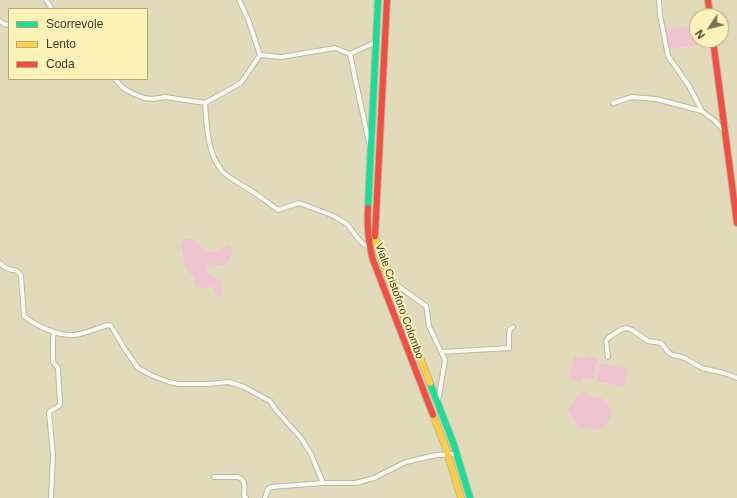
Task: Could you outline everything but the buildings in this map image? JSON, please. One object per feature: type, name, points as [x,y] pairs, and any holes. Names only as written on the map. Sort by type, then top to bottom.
[{"type":"main road","name":"Viale Cristoforo Colombo","points":[[378,0],[367,222],[369,248],[371,257],[449,455],[461,498]]},
{"type":"main road","name":"Viale Cristoforo Colombo","points":[[387,0],[375,235],[377,246],[388,278],[457,454],[470,498]]},
{"type":"main road","points":[[714,48],[737,222]]},
{"type":"main road","points":[[369,248],[377,246]]},
{"type":"street","points":[[239,0],[248,20],[260,55]]},
{"type":"street","points":[[659,0],[660,15],[668,56],[689,86],[702,111]]},
{"type":"street","points":[[260,55],[281,57],[335,48],[350,54],[376,42]]},
{"type":"street","points":[[350,54],[371,149]]},
{"type":"street","points":[[115,80],[123,88],[144,98],[153,99],[165,97],[205,103],[241,83],[260,55]]},
{"type":"street","points":[[613,103],[632,98],[656,99],[702,111],[715,121],[725,132]]},
{"type":"street","points":[[205,103],[209,144],[217,165],[223,173],[278,210],[299,203],[334,216],[347,224],[360,241],[369,248]]},
{"type":"street","points":[[0,263],[7,269],[19,271],[22,276],[24,316],[30,321],[54,332],[74,335],[108,325],[111,326],[138,368],[153,376],[169,382],[184,385],[229,382],[244,386],[266,398],[301,438],[323,483]]},
{"type":"street","points":[[388,278],[426,306],[429,326],[445,360],[437,401]]},
{"type":"street","points":[[441,352],[509,348],[509,334],[510,329],[513,327]]},
{"type":"street","points":[[608,357],[606,340],[622,329],[627,328],[648,341],[661,343],[669,353],[673,355],[685,358],[702,368],[724,373],[737,378]]},
{"type":"street","points":[[51,498],[54,455],[49,414],[60,405],[58,368],[53,362],[54,332]]},
{"type":"street","points":[[264,498],[266,492],[271,487],[323,483],[356,483],[374,478],[406,462],[436,455],[457,454]]},
{"type":"street","points":[[214,477],[238,477],[242,479],[244,481],[244,496],[246,498]]},
{"type":"shaded area","points":[[689,25],[689,46],[665,49],[662,30]]},
{"type":"shaded area","points":[[190,238],[210,252],[215,252],[229,245],[233,251],[228,262],[224,266],[207,264],[206,273],[221,281],[222,297],[218,297],[213,287],[202,288],[195,286],[195,279],[183,260],[183,249],[178,250],[183,240]]},
{"type":"shaded area","points":[[575,356],[586,359],[587,356],[598,359],[593,380],[583,378],[581,382],[569,379]]},
{"type":"shaded area","points":[[600,363],[628,369],[624,387],[596,381]]},
{"type":"shaded area","points":[[584,391],[591,397],[598,397],[602,399],[609,407],[611,413],[610,417],[608,422],[603,427],[594,430],[590,427],[587,429],[580,428],[567,410],[570,408],[578,395]]},
{"type":"traffic: fast","points":[[368,208],[378,0]]},
{"type":"traffic: fast","points":[[430,383],[454,445],[470,498]]},
{"type":"traffic: slow","points":[[375,236],[382,261],[430,383]]},
{"type":"traffic: slow","points":[[433,415],[446,448],[461,498]]},
{"type":"traffic: jam","points":[[375,236],[387,0]]},
{"type":"traffic: jam","points":[[708,0],[709,8]]},
{"type":"traffic: jam","points":[[714,48],[737,223]]},
{"type":"traffic: jam","points":[[368,208],[368,234],[373,260],[433,415]]}]
